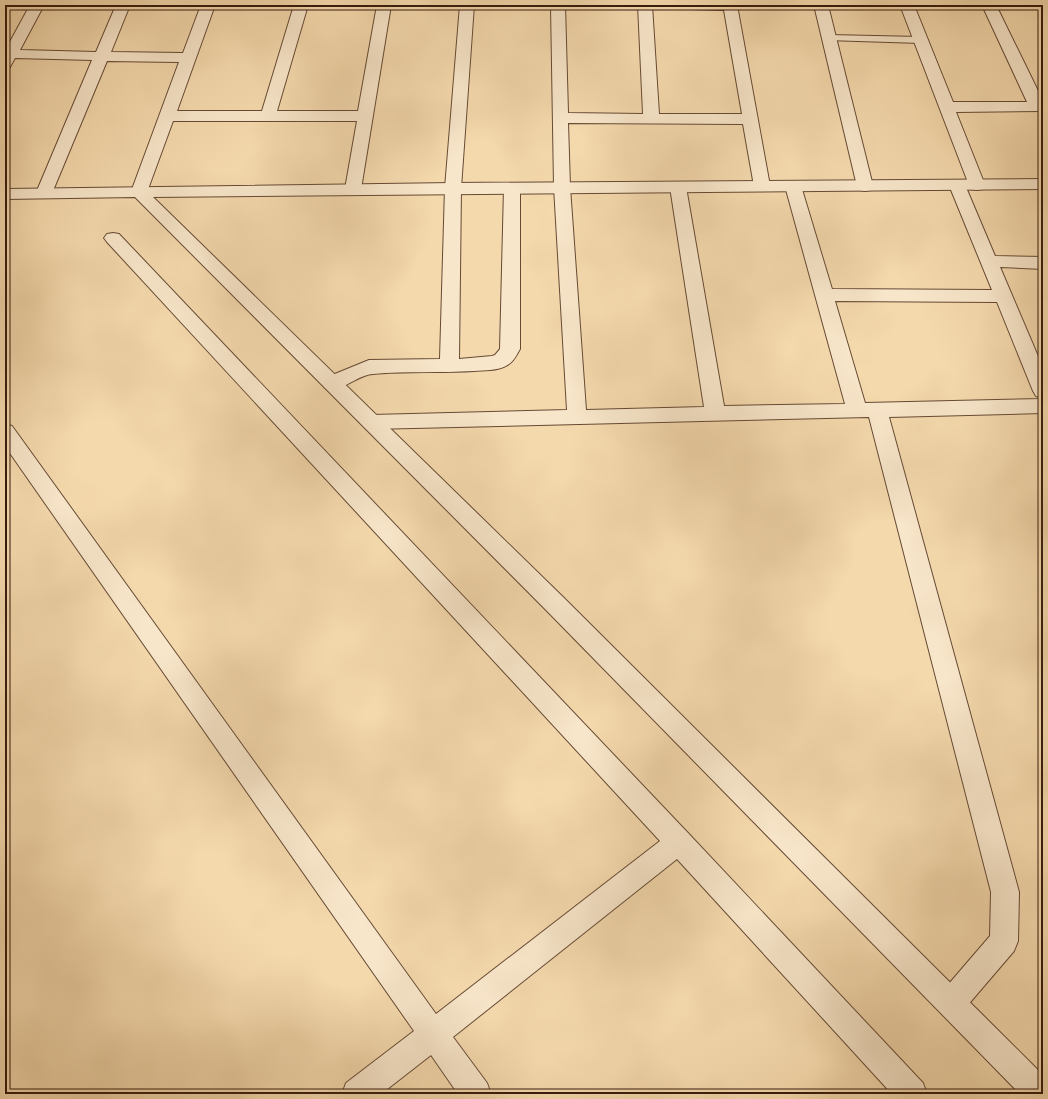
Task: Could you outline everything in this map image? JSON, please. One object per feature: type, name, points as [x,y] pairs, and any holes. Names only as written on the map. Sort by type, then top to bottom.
[{"type":"street","points":[[8,59],[37,5]]},
{"type":"street","points":[[44,193],[123,5]]},
{"type":"street","points":[[139,192],[208,5]]},
{"type":"street","points":[[268,116],[301,5]]},
{"type":"street","points":[[353,189],[384,5]]},
{"type":"street","points":[[450,366],[454,188],[467,5]]},
{"type":"street","points":[[558,5],[562,187],[577,417]]},
{"type":"street","points":[[645,5],[651,118]]},
{"type":"street","points":[[689,5],[730,5],[762,186]]},
{"type":"street","points":[[821,5],[865,186]]},
{"type":"street","points":[[907,5],[977,185]]},
{"type":"street","points":[[946,107],[1040,106],[989,5]]},
{"type":"street","points":[[8,59],[102,56],[188,58]]},
{"type":"street","points":[[167,116],[366,116]]},
{"type":"street","points":[[560,118],[750,119]]},
{"type":"street","points":[[5,194],[454,188],[1043,184]]},
{"type":"street","points":[[957,185],[1043,391]]},
{"type":"street","points":[[793,186],[824,295],[867,410],[1005,892],[1004,941],[951,1003]]},
{"type":"street","points":[[678,187],[715,414]]},
{"type":"street","points":[[332,383],[369,367],[450,366],[492,363],[502,360],[507,355],[510,349],[512,188]]},
{"type":"street","points":[[139,192],[555,604],[1040,1094]]},
{"type":"street","points":[[113,238],[679,842],[912,1094]]},
{"type":"street","points":[[989,261],[1043,263]]},
{"type":"street","points":[[824,295],[1003,296]]},
{"type":"street","points":[[371,422],[1043,406]]},
{"type":"street","points":[[5,430],[476,1094]]},
{"type":"street","points":[[357,1094],[679,842]]},
{"type":"lane","points":[[829,38],[921,40]]}]
